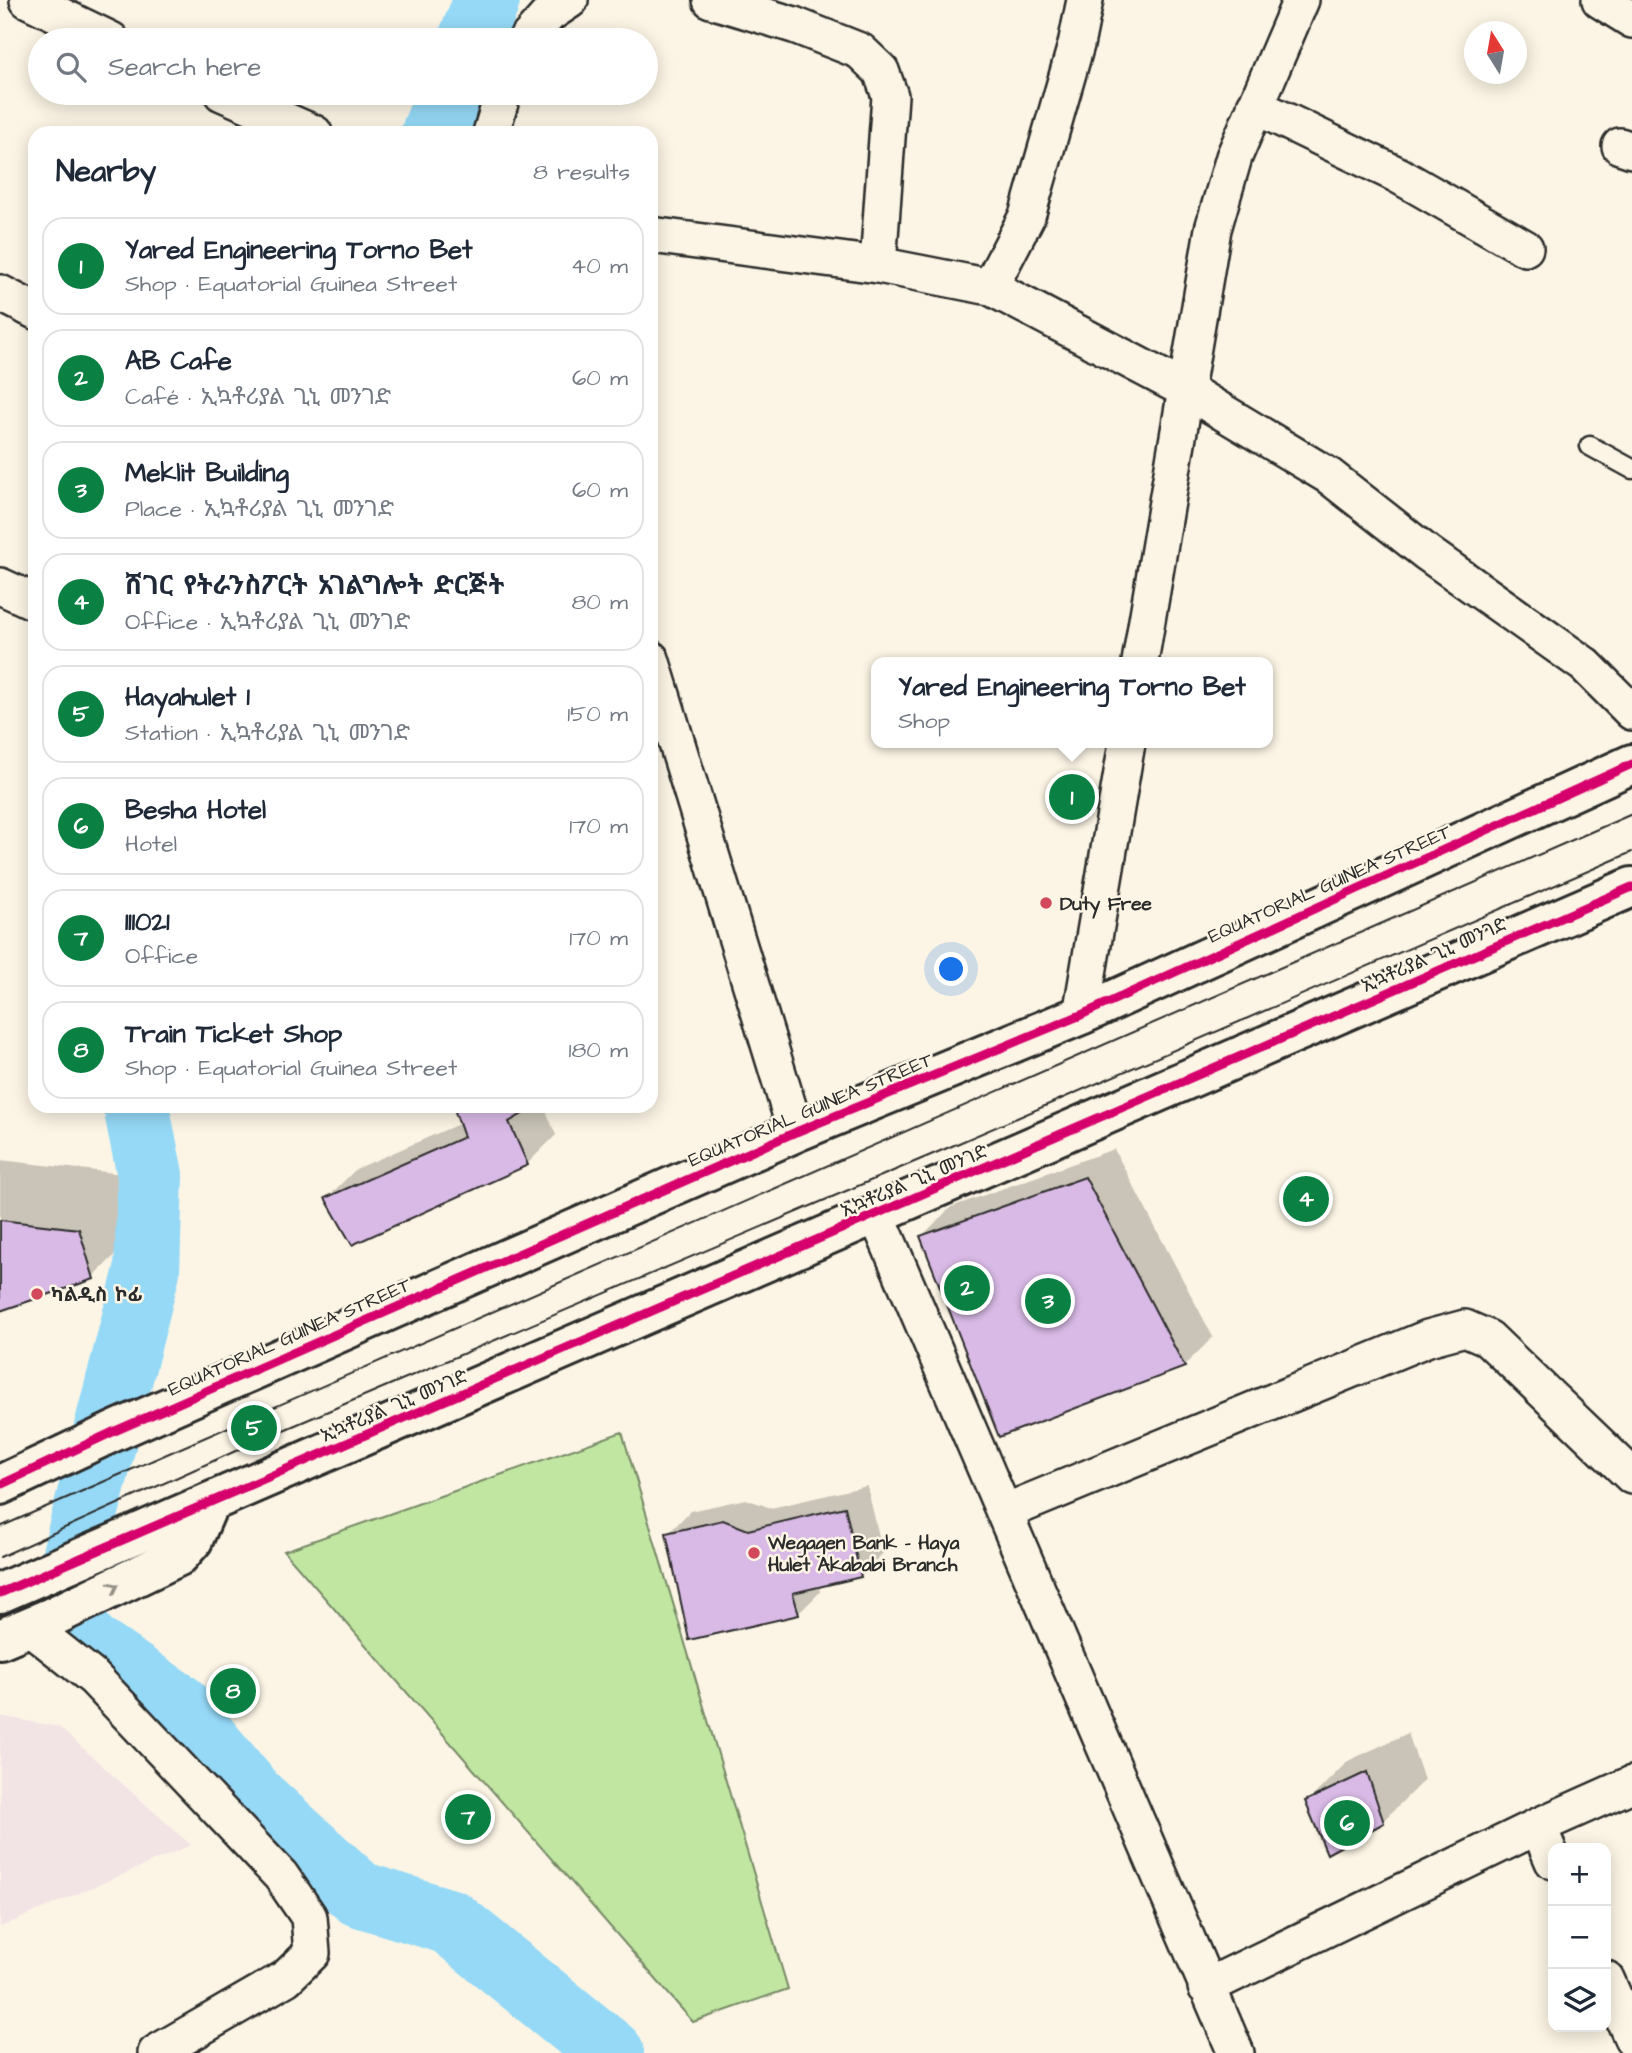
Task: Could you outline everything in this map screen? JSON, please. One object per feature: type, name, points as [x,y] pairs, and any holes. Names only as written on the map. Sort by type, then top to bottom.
[{"type":"main road","name":"EQUATORIAL GUINEA STREET","points":[[0,1485],[159,1412],[796,1132],[1081,1015],[1632,764]]},
{"type":"main road","name":"ኢኳቶሪያል ጊኒ መንገድ","points":[[209,1503],[1632,887]]},
{"type":"main road","points":[[0,1465],[51,1461]]},
{"type":"main road","points":[[14,1588],[209,1503]]},
{"type":"main road","points":[[28,1628],[179,1556],[193,1540],[209,1503]]},
{"type":"street","points":[[28,0],[86,28]]},
{"type":"street","points":[[537,28],[549,14],[570,0]]},
{"type":"street","points":[[711,0],[794,25],[860,51],[881,71],[890,96],[878,265]]},
{"type":"street","points":[[990,287],[1027,216],[1076,44],[1085,0]]},
{"type":"street","points":[[1141,657],[1213,229],[1234,157],[1301,0]]},
{"type":"street","points":[[1600,0],[1632,20]]},
{"type":"street","points":[[250,105],[298,126]]},
{"type":"street","points":[[493,126],[499,105]]},
{"type":"street","points":[[1255,106],[1398,175],[1525,248]]},
{"type":"street","points":[[658,236],[878,265],[990,287],[1186,390],[1329,476],[1427,553],[1585,665],[1632,712]]},
{"type":"street","points":[[0,293],[28,307]]},
{"type":"street","points":[[0,586],[28,599]]},
{"type":"street","points":[[658,682],[796,1132]]},
{"type":"street","points":[[1081,1015],[1126,748]]},
{"type":"street","points":[[877,1216],[1236,2053]]},
{"type":"street","points":[[1004,1511],[1428,1338],[1465,1328],[1488,1338],[1632,1476]]},
{"type":"street","points":[[28,1628],[103,1688],[281,1877],[309,1917],[312,1953],[286,1978],[156,2053]]},
{"type":"street","points":[[1206,1987],[1538,1826],[1632,1784]]},
{"type":"street","points":[[1538,1826],[1548,1849]]},
{"type":"street","points":[[1611,1990],[1632,2038]]},
{"type":"lane","points":[[1590,446],[1632,469]]},
{"type":"shaded area","points":[[0,1716],[59,1727],[191,1845],[0,1927]]},
{"type":"green space","points":[[622,1432],[788,1989],[693,2022],[284,1551]]},
{"type":"building","points":[[455,1113],[524,1113],[509,1122],[528,1165],[352,1245],[325,1198],[464,1137]]},
{"type":"building","points":[[1085,1177],[1185,1367],[999,1437],[920,1236]]},
{"type":"building","points":[[0,1220],[79,1229],[94,1279],[0,1311]]},
{"type":"building","points":[[845,1507],[861,1577],[793,1593],[799,1615],[689,1640],[666,1533],[723,1520],[748,1530]]},
{"type":"building","points":[[1367,1772],[1384,1823],[1327,1854],[1305,1801]]},
{"type":"waterway","points":[[476,28],[487,0]]},
{"type":"waterway","points":[[437,126],[445,105]]},
{"type":"waterway","points":[[137,1113],[150,1175],[147,1271],[61,1609],[90,1646],[177,1705],[253,1797],[359,1894],[450,1922],[611,2053]]},
{"type":"tram line","points":[[0,1527],[1632,814]]},
{"type":"tram line","points":[[0,1557],[260,1440],[952,1146],[1632,852]]},
{"type":"cycle path","points":[[0,1485],[115,1431],[796,1132],[1081,1015],[1632,764]]},
{"type":"cycle path","points":[[0,1593],[1632,887]]},
{"type":"place","name":"Yared Engineering Torno Bet","points":[[1072,797]]},
{"type":"place","name":"Duty Free","points":[[1046,903]]},
{"type":"place","name":"ሸገር የትራንስፖርት አገልግሎት ድርጅት","points":[[1306,1199]]},
{"type":"place","name":"AB Cafe","points":[[967,1288]]},
{"type":"place","name":"ካልዲስ ኮፊ","points":[[37,1294]]},
{"type":"place","name":"Meklit Building","points":[[1048,1301]]},
{"type":"place","name":"Hayahulet 1","points":[[254,1428]]},
{"type":"place","name":"Wegagen Bank - Haya Hulet Akababi Branch","points":[[754,1553]]},
{"type":"place","name":"Train Ticket Shop","points":[[233,1691]]},
{"type":"place","name":"111021","points":[[468,1817]]},
{"type":"place","name":"Besha Hotel","points":[[1347,1823]]}]
